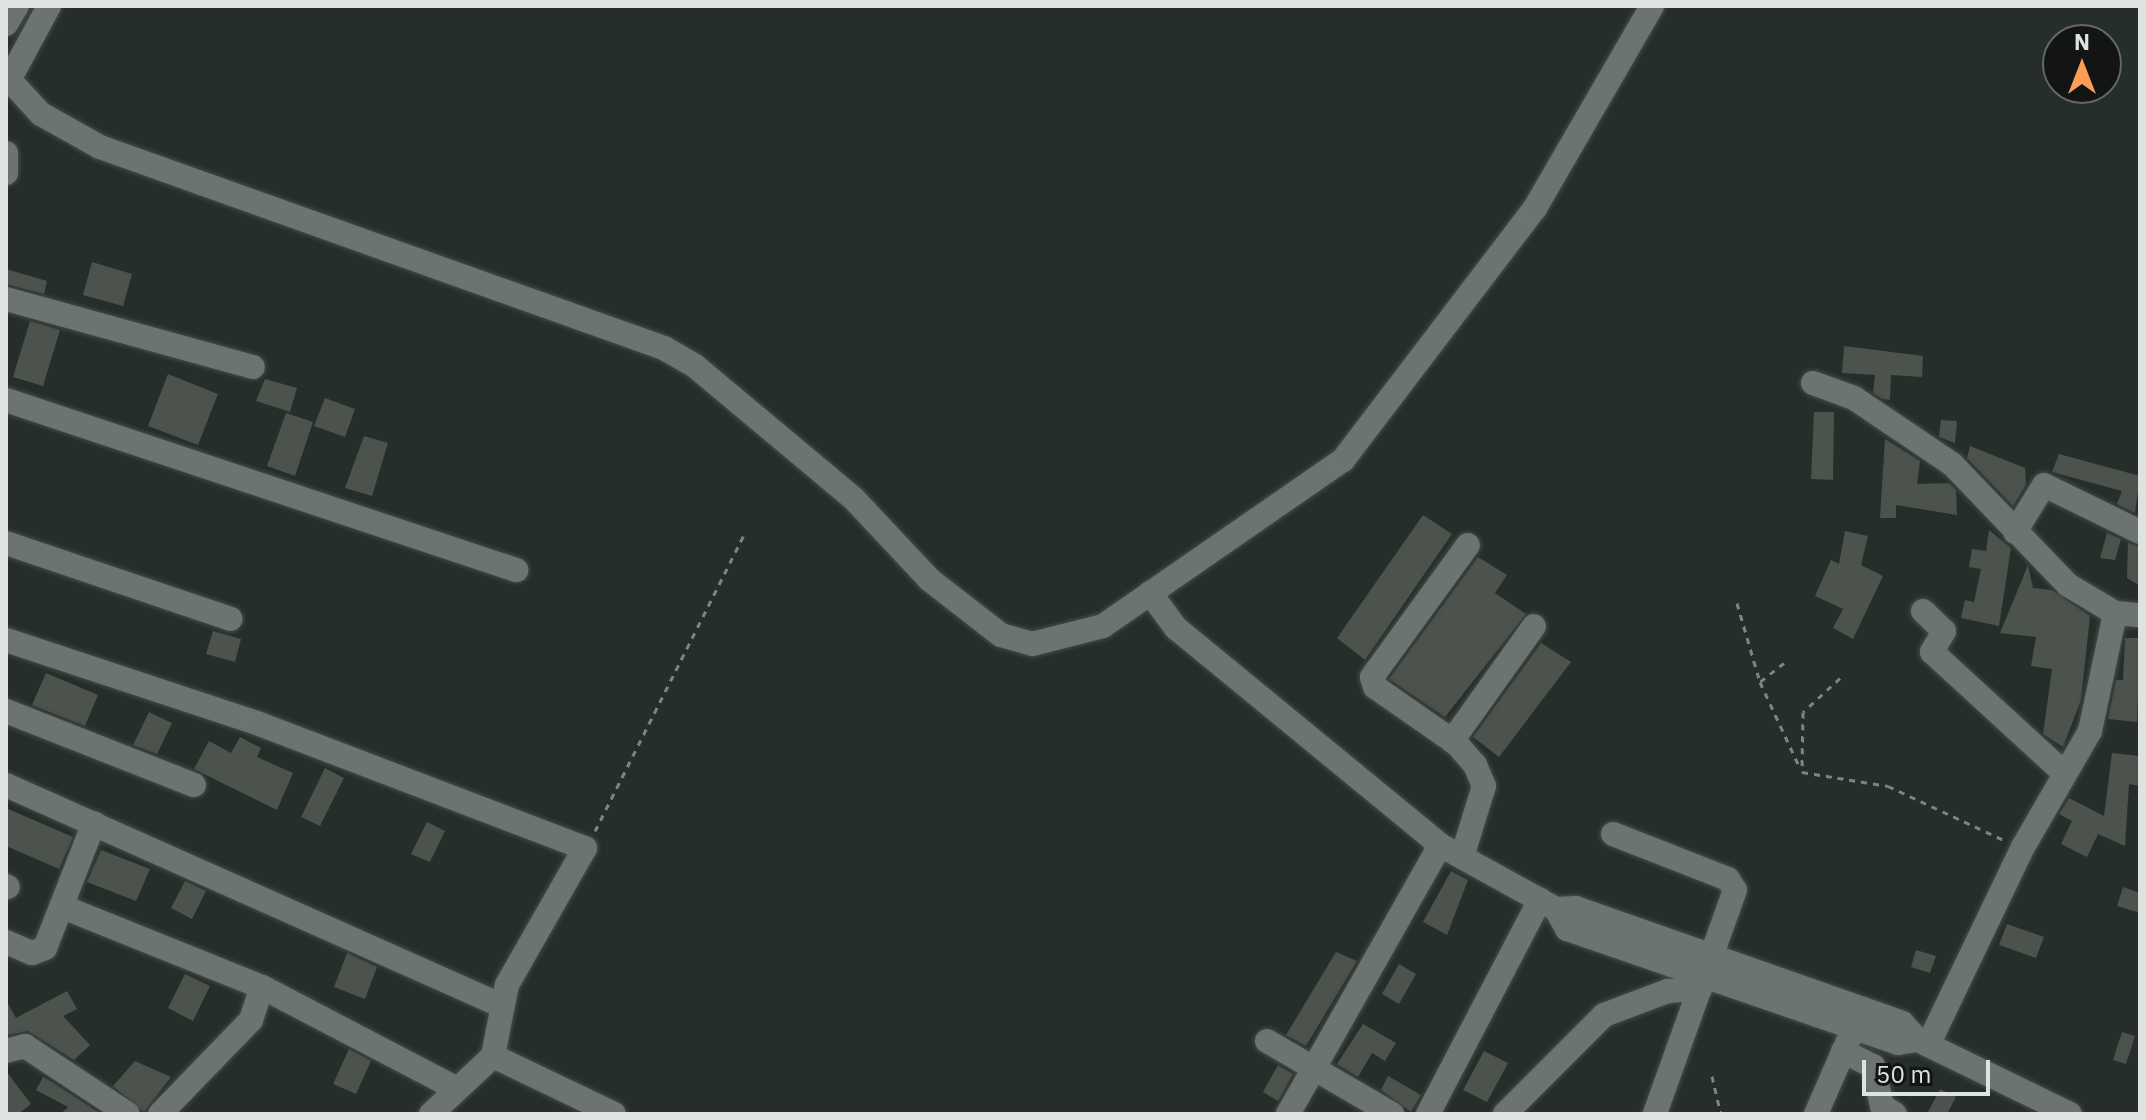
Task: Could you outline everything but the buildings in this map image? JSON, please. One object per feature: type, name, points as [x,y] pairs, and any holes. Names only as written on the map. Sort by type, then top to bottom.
[{"type":"street","points":[[6,24],[17,6]]},
{"type":"street","points":[[49,6],[8,78],[41,114],[100,147],[631,332],[674,354],[854,499],[930,580],[1001,635],[1032,644],[1062,639],[1103,626],[1157,604],[1343,460],[1535,208],[1652,6]]},
{"type":"street","points":[[6,153],[6,173]]},
{"type":"street","points":[[6,299],[253,367]]},
{"type":"street","points":[[1813,383],[1904,428],[1952,464],[2068,585],[2115,613],[2140,615]]},
{"type":"street","points":[[6,400],[516,570]]},
{"type":"street","points":[[2015,532],[2044,485],[2140,532]]},
{"type":"street","points":[[6,543],[230,619]]},
{"type":"street","points":[[1462,857],[1484,786],[1452,741],[1375,687],[1372,677],[1468,545]]},
{"type":"street","points":[[1157,604],[1440,845],[1548,904],[1567,929],[1705,974],[1877,1036],[1923,1042]]},
{"type":"street","points":[[1923,611],[1944,631],[1932,652],[2065,774]]},
{"type":"street","points":[[1923,1042],[2023,847],[2090,731],[2115,613]]},
{"type":"street","points":[[1452,741],[1534,626]]},
{"type":"street","points":[[6,640],[271,728],[585,848],[500,1005],[493,1056],[455,1088],[431,1114]]},
{"type":"street","points":[[6,711],[194,785]]},
{"type":"street","points":[[6,785],[500,1005]]},
{"type":"street","points":[[6,942],[32,953],[45,948],[94,823]]},
{"type":"street","points":[[1613,834],[1734,883],[1655,1114]]},
{"type":"street","points":[[1288,1114],[1314,1073],[1440,845]]},
{"type":"street","points":[[1428,1114],[1548,904]]},
{"type":"street","points":[[63,907],[262,987],[455,1088]]},
{"type":"street","points":[[1505,1114],[1604,1015],[1705,974],[1902,1023],[1923,1042],[2070,1114]]},
{"type":"street","points":[[160,1114],[251,1020],[262,987]]},
{"type":"street","points":[[1816,1114],[1854,1027]]},
{"type":"street","points":[[1877,1036],[1866,1059],[1882,1106],[1895,1114]]},
{"type":"street","points":[[1267,1041],[1314,1073],[1392,1114]]},
{"type":"street","points":[[6,1051],[25,1046],[128,1114]]},
{"type":"street","points":[[1843,1051],[1866,1059]]},
{"type":"street","points":[[493,1056],[614,1114]]},
{"type":"path","points":[[585,848],[745,533]]},
{"type":"path","points":[[1737,603],[1760,682],[1802,772]]},
{"type":"path","points":[[1760,682],[1784,663]]},
{"type":"path","points":[[1802,772],[1803,712],[1840,678]]},
{"type":"path","points":[[1802,772],[1888,786],[1955,823],[2023,847]]},
{"type":"path","points":[[1712,1076],[1721,1114]]}]
